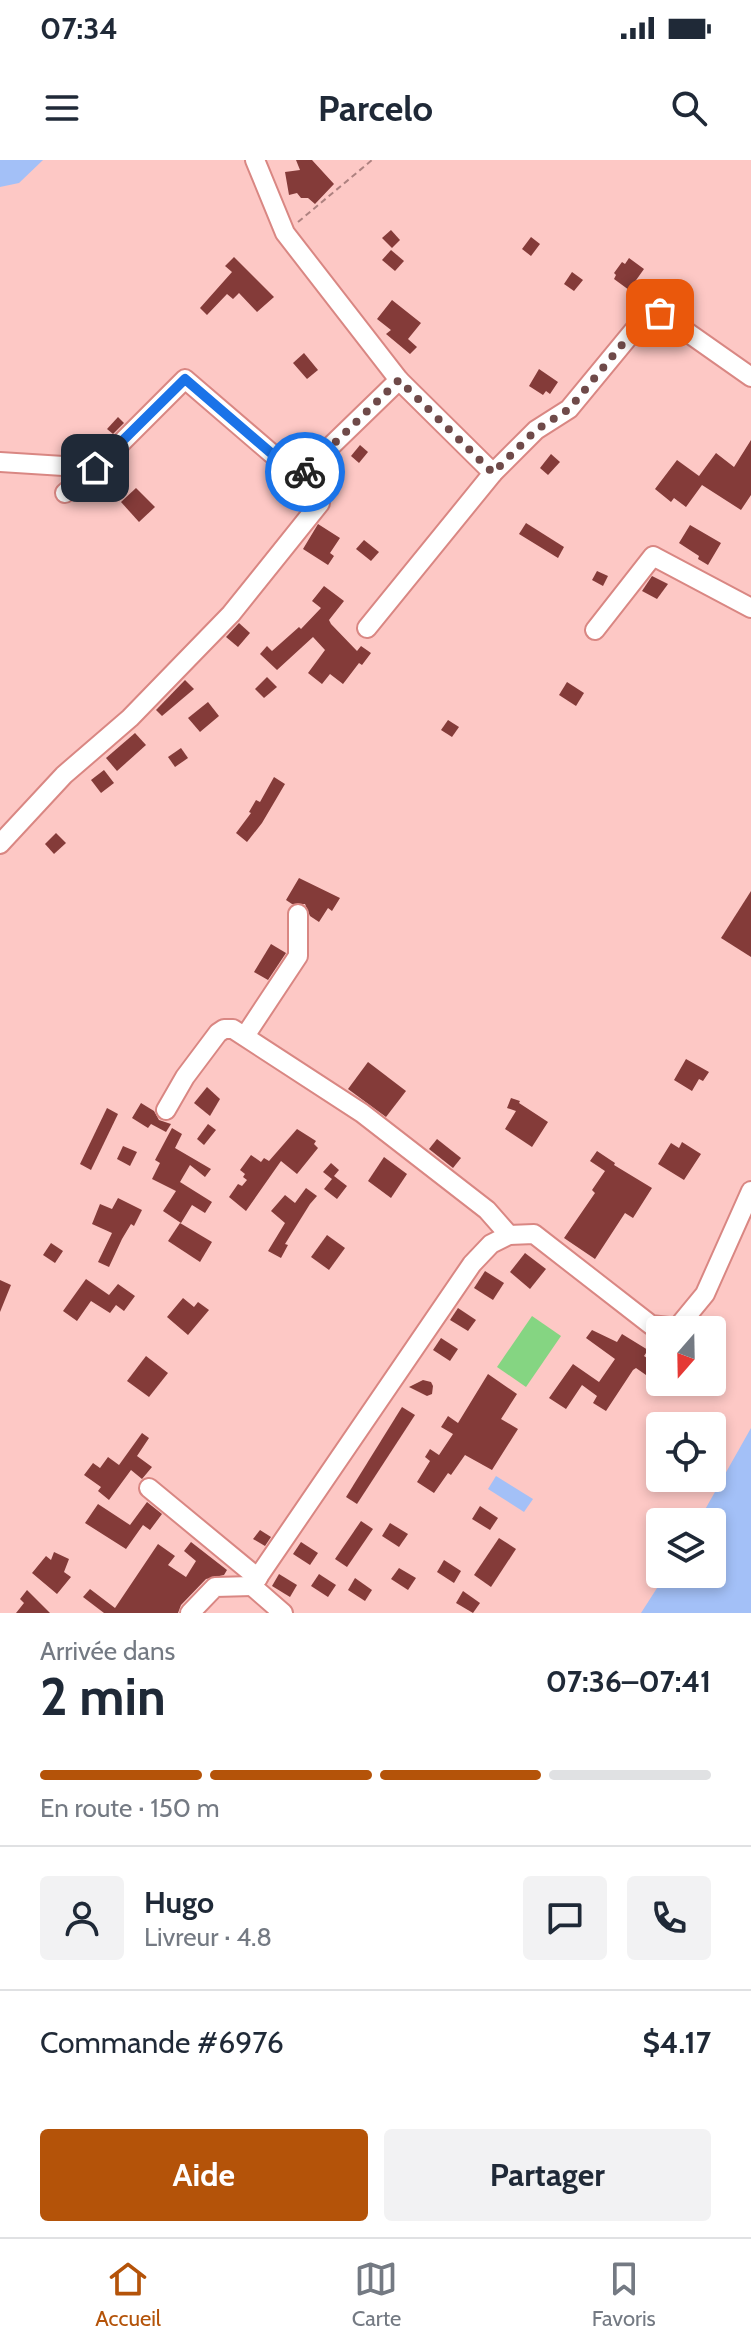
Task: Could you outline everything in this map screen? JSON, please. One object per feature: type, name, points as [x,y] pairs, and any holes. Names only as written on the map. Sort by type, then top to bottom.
[{"type":"street","points":[[255,160],[285,233],[399,380],[493,473]]},
{"type":"street","points":[[367,628],[493,473],[536,430],[569,409],[649,312],[660,313],[751,377]]},
{"type":"street","points":[[0,844],[64,775],[130,718],[231,614],[320,503],[299,477],[185,379],[95,468],[65,493]]},
{"type":"street","points":[[299,477],[399,380]]},
{"type":"street","points":[[0,462],[95,468]]},
{"type":"street","points":[[595,630],[653,556],[751,608]]},
{"type":"street","points":[[245,1036],[298,956],[298,914]]},
{"type":"street","points":[[166,1110],[185,1077],[218,1033],[233,1029],[362,1113],[487,1210],[509,1235]]},
{"type":"street","points":[[190,1613],[215,1587],[255,1582],[472,1264],[491,1244],[509,1235],[534,1234],[651,1325],[677,1328],[705,1294],[751,1191]]},
{"type":"street","points":[[149,1488],[255,1582],[283,1613]]},
{"type":"path","points":[[285,233],[372,160]]},
{"type":"green space","points":[[532,1316],[561,1336],[526,1387],[497,1367]]},
{"type":"water","points":[[0,160],[43,160],[19,183],[0,187]]},
{"type":"water","points":[[751,1428],[751,1613],[641,1613],[657,1588],[726,1588],[726,1508],[706,1508],[715,1492],[726,1492],[726,1472]]},
{"type":"water","points":[[496,1476],[533,1499],[524,1512],[488,1489]]},
{"type":"building","points":[[296,160],[312,160],[334,184],[315,204],[297,193],[289,195],[285,172],[300,170]]},
{"type":"building","points":[[391,230],[400,240],[392,248],[382,238]]},
{"type":"building","points":[[531,237],[540,244],[531,256],[522,249]]},
{"type":"building","points":[[391,250],[404,261],[395,271],[382,260]]},
{"type":"building","points":[[234,257],[274,297],[257,312],[239,293],[233,299],[227,294],[207,315],[200,308],[232,272],[225,266]]},
{"type":"building","points":[[629,258],[644,269],[629,290],[614,279],[614,273]]},
{"type":"building","points":[[572,272],[583,280],[574,291],[564,284]]},
{"type":"building","points":[[392,300],[421,323],[408,339],[417,347],[410,354],[386,334],[391,330],[377,319]]},
{"type":"building","points":[[304,353],[318,370],[307,379],[293,363]]},
{"type":"building","points":[[539,369],[558,382],[550,394],[546,391],[543,395],[529,386]]},
{"type":"building","points":[[118,417],[124,423],[113,434],[107,429]]},
{"type":"building","points":[[751,440],[751,495],[741,510],[702,485],[686,507],[674,498],[671,502],[655,489],[677,460],[699,476],[716,453],[734,467]]},
{"type":"building","points":[[360,445],[368,452],[359,463],[351,456]]},
{"type":"building","points":[[551,454],[560,462],[548,475],[540,468]]},
{"type":"building","points":[[136,488],[155,507],[139,522],[121,502]]},
{"type":"building","points":[[526,523],[564,547],[558,558],[519,534]]},
{"type":"building","points":[[318,524],[340,538],[330,553],[334,556],[328,565],[303,549]]},
{"type":"building","points":[[690,525],[721,543],[708,565],[679,543]]},
{"type":"building","points":[[364,540],[379,552],[371,561],[356,549]]},
{"type":"building","points":[[597,571],[608,576],[603,586],[592,580]]},
{"type":"building","points":[[652,576],[668,584],[657,599],[642,591]]},
{"type":"building","points":[[324,586],[344,601],[329,620],[331,624],[357,651],[361,646],[371,653],[343,684],[330,674],[322,684],[308,673],[325,650],[313,637],[277,670],[260,654],[267,646],[272,651],[299,627],[301,629],[321,608],[312,601]]},
{"type":"building","points":[[239,623],[250,633],[238,647],[226,637]]},
{"type":"building","points":[[267,677],[277,687],[264,698],[255,689]]},
{"type":"building","points":[[185,680],[194,689],[162,716],[156,710]]},
{"type":"building","points":[[567,682],[584,693],[576,706],[559,695]]},
{"type":"building","points":[[208,702],[219,716],[200,732],[188,718]]},
{"type":"building","points":[[448,720],[459,727],[452,737],[441,730]]},
{"type":"building","points":[[135,733],[146,745],[117,771],[106,758]]},
{"type":"building","points":[[181,748],[188,758],[175,767],[168,757]]},
{"type":"building","points":[[104,770],[114,783],[101,793],[91,780]]},
{"type":"building","points":[[274,777],[285,784],[247,842],[236,833],[251,813],[256,800],[260,802]]},
{"type":"building","points":[[56,833],[66,843],[54,854],[45,844]]},
{"type":"building","points":[[299,878],[340,898],[332,911],[328,908],[319,922],[310,916],[305,904],[292,904],[286,900]]},
{"type":"building","points":[[751,891],[751,957],[721,938]]},
{"type":"building","points":[[271,944],[286,953],[268,980],[254,972]]},
{"type":"building","points":[[686,1059],[709,1072],[703,1081],[699,1079],[692,1091],[674,1080]]},
{"type":"building","points":[[368,1062],[406,1091],[386,1117],[348,1089]]},
{"type":"building","points":[[207,1087],[220,1099],[210,1116],[194,1103]]},
{"type":"building","points":[[511,1098],[548,1122],[532,1147],[505,1129],[516,1111],[507,1108]]},
{"type":"building","points":[[141,1103],[154,1111],[159,1120],[171,1124],[166,1132],[151,1124],[148,1128],[132,1118]]},
{"type":"building","points":[[107,1108],[118,1114],[91,1170],[80,1164]]},
{"type":"building","points":[[208,1124],[216,1130],[204,1145],[197,1139]]},
{"type":"building","points":[[172,1128],[182,1134],[175,1148],[211,1169],[205,1177],[190,1165],[180,1182],[212,1202],[205,1213],[192,1205],[181,1223],[163,1211],[176,1191],[152,1179],[160,1163],[155,1160]]},
{"type":"building","points":[[297,1129],[316,1141],[314,1144],[318,1148],[297,1174],[281,1161],[246,1211],[229,1197],[238,1184],[242,1186],[247,1180],[240,1170],[251,1155],[261,1162],[264,1158],[269,1161]]},
{"type":"building","points":[[437,1139],[461,1158],[453,1168],[429,1149]]},
{"type":"building","points":[[682,1142],[701,1154],[684,1180],[658,1164],[671,1143],[679,1148]]},
{"type":"building","points":[[123,1146],[137,1152],[130,1166],[117,1159]]},
{"type":"building","points":[[597,1151],[652,1188],[633,1218],[625,1213],[595,1259],[564,1238],[595,1193],[592,1190],[605,1171],[590,1161]]},
{"type":"building","points":[[384,1157],[407,1174],[391,1198],[368,1181]]},
{"type":"building","points":[[331,1163],[339,1170],[334,1176],[347,1186],[337,1199],[324,1189],[332,1179],[323,1172]]},
{"type":"building","points":[[306,1188],[317,1196],[285,1244],[288,1245],[281,1258],[268,1251],[285,1223],[271,1211],[285,1195],[295,1203]]},
{"type":"building","points":[[118,1198],[142,1210],[134,1226],[131,1224],[122,1239],[109,1267],[98,1262],[112,1233],[92,1224],[100,1204],[112,1209]]},
{"type":"building","points":[[180,1223],[212,1242],[200,1262],[168,1241]]},
{"type":"building","points":[[327,1235],[345,1248],[329,1270],[311,1257]]},
{"type":"building","points":[[51,1243],[63,1251],[55,1263],[43,1255]]},
{"type":"building","points":[[525,1253],[546,1269],[530,1289],[510,1272]]},
{"type":"building","points":[[485,1271],[504,1283],[493,1300],[474,1288]]},
{"type":"building","points":[[86,1279],[109,1295],[118,1284],[135,1296],[124,1311],[116,1305],[110,1313],[91,1301],[77,1321],[63,1311]]},
{"type":"building","points":[[0,1280],[11,1285],[0,1312]]},
{"type":"building","points":[[183,1298],[194,1307],[198,1302],[209,1310],[188,1335],[167,1317]]},
{"type":"building","points":[[458,1308],[476,1320],[468,1331],[450,1320]]},
{"type":"building","points":[[592,1330],[617,1342],[622,1334],[646,1349],[646,1375],[636,1368],[633,1370],[606,1411],[593,1403],[597,1396],[582,1385],[566,1409],[549,1398],[573,1364],[599,1382],[615,1359],[586,1338]]},
{"type":"building","points":[[441,1338],[458,1349],[450,1361],[433,1350]]},
{"type":"building","points":[[146,1356],[168,1373],[149,1397],[127,1381]]},
{"type":"building","points":[[488,1374],[517,1394],[501,1419],[518,1429],[492,1470],[465,1455],[434,1493],[417,1482],[430,1461],[425,1457],[430,1449],[439,1455],[453,1434],[441,1427],[448,1416],[458,1423]]},
{"type":"building","points":[[423,1380],[431,1382],[432,1394],[427,1396],[409,1387]]},
{"type":"building","points":[[402,1407],[415,1415],[357,1504],[346,1497]]},
{"type":"building","points":[[142,1433],[149,1438],[137,1456],[152,1467],[142,1479],[131,1470],[109,1500],[98,1491],[101,1487],[84,1475],[93,1463],[100,1468],[108,1457],[119,1465]]},
{"type":"building","points":[[147,1502],[162,1514],[150,1530],[143,1525],[126,1549],[85,1523],[98,1504],[130,1525]]},
{"type":"building","points":[[480,1506],[498,1518],[490,1530],[472,1519]]},
{"type":"building","points":[[361,1521],[373,1529],[347,1567],[335,1559]]},
{"type":"building","points":[[390,1523],[408,1534],[399,1547],[382,1536]]},
{"type":"building","points":[[260,1530],[271,1537],[265,1546],[253,1539]]},
{"type":"building","points":[[499,1538],[516,1549],[491,1587],[474,1575]]},
{"type":"building","points":[[191,1542],[227,1570],[224,1575],[206,1579],[181,1605],[178,1613],[104,1613],[83,1597],[90,1589],[115,1608],[158,1544],[175,1556],[168,1565],[186,1577],[196,1561],[184,1551]]},
{"type":"building","points":[[301,1542],[318,1553],[310,1565],[293,1554]]},
{"type":"building","points":[[54,1552],[69,1559],[64,1572],[71,1577],[57,1594],[32,1573],[46,1556],[51,1560]]},
{"type":"building","points":[[444,1560],[461,1571],[454,1583],[437,1572]]},
{"type":"building","points":[[399,1568],[416,1578],[408,1590],[391,1579]]},
{"type":"building","points":[[279,1574],[297,1585],[290,1597],[272,1586]]},
{"type":"building","points":[[319,1574],[336,1585],[328,1597],[311,1586]]},
{"type":"building","points":[[355,1578],[372,1590],[365,1601],[348,1590]]},
{"type":"building","points":[[27,1590],[50,1613],[16,1613],[24,1603],[20,1599]]},
{"type":"building","points":[[463,1591],[480,1603],[473,1613],[456,1603]]},
{"type":"way so far","points":[[305,472],[399,380],[493,473],[536,430],[569,409],[649,312],[660,313]]},
{"type":"route","points":[[95,468],[185,379],[299,477],[305,472]]}]
